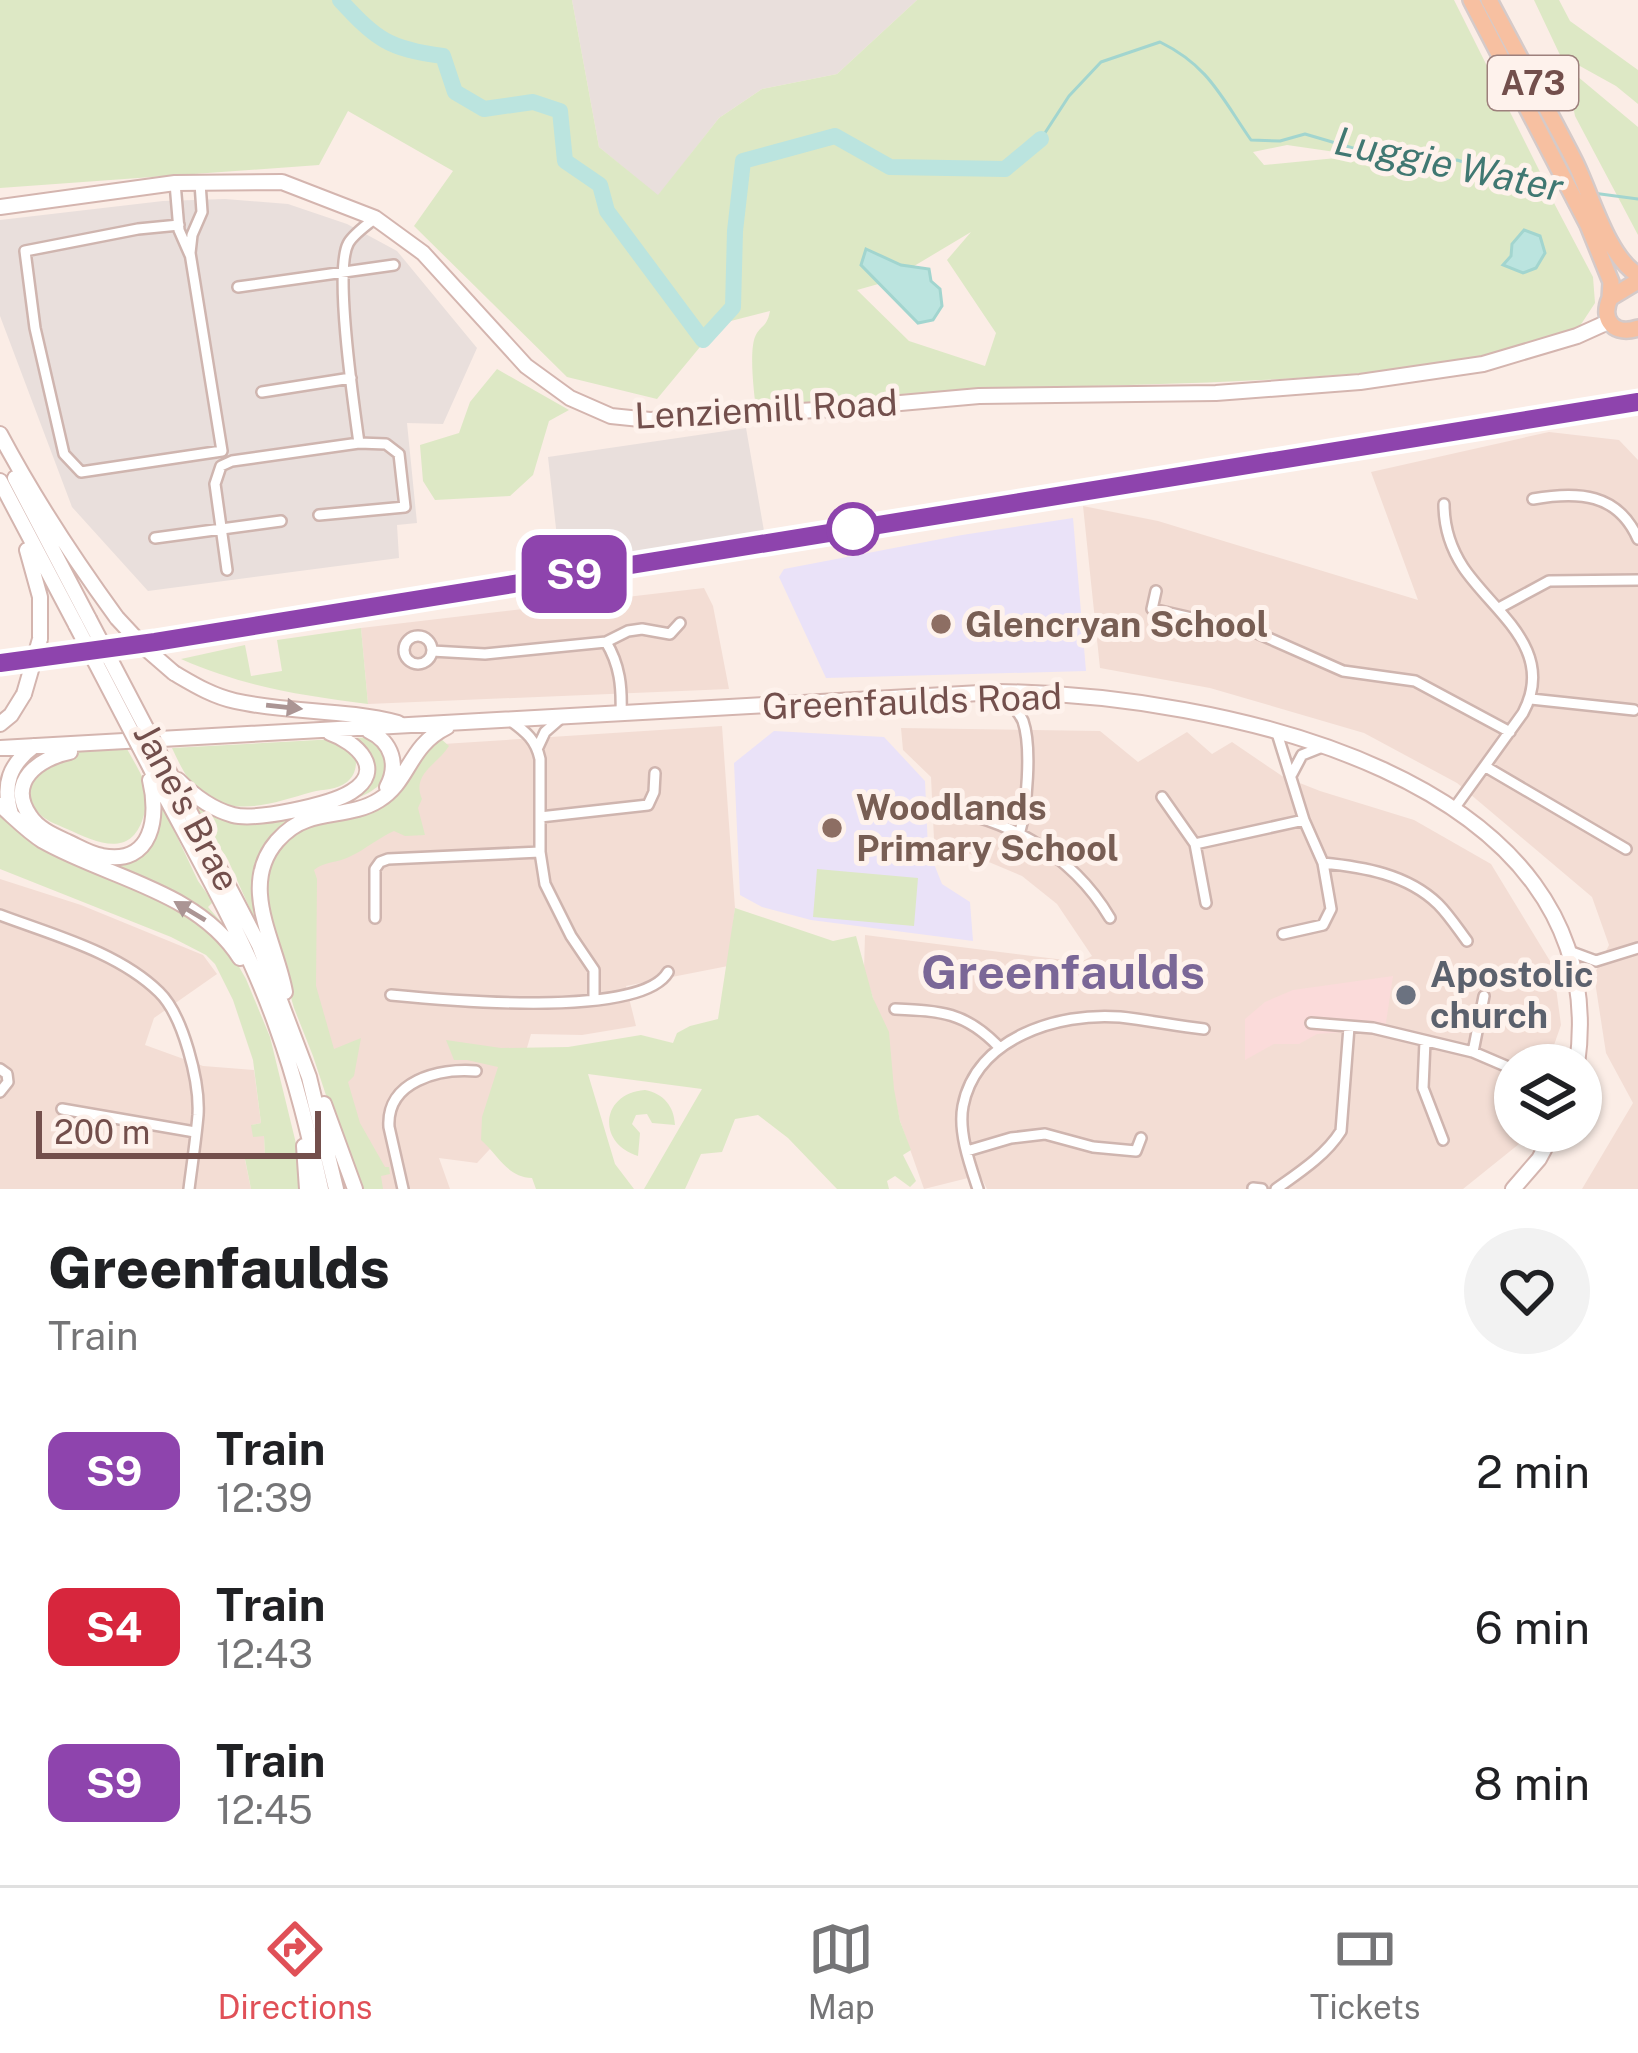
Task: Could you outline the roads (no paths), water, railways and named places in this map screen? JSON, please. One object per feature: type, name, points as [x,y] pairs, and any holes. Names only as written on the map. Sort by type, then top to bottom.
[{"type":"main road","name":"A73","points":[[1472,0],[1588,225],[1611,282],[1608,322]]},
{"type":"main road","name":"A73","points":[[1489,0],[1577,165],[1617,253],[1638,278],[1610,298]]},
{"type":"main road","name":"Lenziemill Road","points":[[0,207],[175,183],[282,182],[375,218],[423,253],[526,366],[570,398],[611,416],[650,420],[979,396],[1216,393],[1360,382],[1483,364],[1608,322]]},
{"type":"main road","points":[[1608,322],[1635,333]]},
{"type":"main road","points":[[0,437],[117,618],[174,673],[235,701],[408,725]]},
{"type":"main road","name":"Jane's Brae","points":[[0,437],[82,622]]},
{"type":"main road","points":[[0,483],[34,570],[41,608],[40,639],[24,694],[0,724]]},
{"type":"main road","name":"Jane's Brae","points":[[0,483],[260,945],[309,1077],[336,1189]]},
{"type":"main road","name":"Greenfaulds Road","points":[[408,725],[998,692],[1132,700],[1276,730],[1407,782],[1454,810],[1498,845],[1533,882],[1556,917],[1570,951],[1580,1016],[1577,1044]]},
{"type":"main road","points":[[290,1020],[259,897],[262,864],[274,844],[298,823],[357,809],[383,797],[395,788],[426,740],[454,724]]},
{"type":"main road","points":[[0,748],[408,725]]},
{"type":"main road","points":[[364,729],[383,740],[392,757],[392,777],[383,797]]},
{"type":"main road","points":[[159,768],[217,809],[267,816],[346,795],[359,785],[366,771],[363,754],[349,741],[322,730]]},
{"type":"main road","points":[[98,744],[46,758],[25,781],[23,798],[29,816],[57,837],[101,856],[119,857],[147,840],[154,820],[159,768]]},
{"type":"main road","points":[[34,746],[14,764],[6,810],[41,839],[205,920],[227,939],[266,998]]},
{"type":"main road","name":"Jane's Brae","points":[[159,768],[266,998],[299,1099],[321,1189]]},
{"type":"main road","points":[[309,1077],[355,1189]]},
{"type":"main road","points":[[299,1099],[307,1189]]},
{"type":"main road","points":[[1513,1189],[1544,1152]]},
{"type":"street","points":[[175,183],[222,451],[81,472],[64,454],[35,328],[25,250],[179,225]]},
{"type":"street","points":[[190,254],[202,212],[200,183]]},
{"type":"street","points":[[358,443],[342,271],[348,243],[375,218]]},
{"type":"street","points":[[238,287],[394,265]]},
{"type":"street","points":[[262,392],[351,378]]},
{"type":"street","points":[[227,570],[215,484],[221,466],[358,443],[386,444],[399,454],[405,507],[319,515]]},
{"type":"street","points":[[1533,499],[1586,496],[1618,507],[1638,539]]},
{"type":"street","points":[[1444,504],[1450,545],[1464,570],[1521,639],[1534,683],[1531,699],[1454,810]]},
{"type":"street","points":[[155,538],[281,521]]},
{"type":"street","points":[[1499,608],[1549,581],[1638,580]]},
{"type":"street","points":[[1156,591],[1152,609],[1257,633],[1343,671],[1415,681],[1510,732]]},
{"type":"street","points":[[670,634],[680,623]]},
{"type":"street","points":[[432,651],[484,654],[606,642],[642,629],[670,634]]},
{"type":"street","points":[[670,634],[675,650]]},
{"type":"street","points":[[606,642],[622,683],[621,713]]},
{"type":"street","points":[[998,692],[1022,716],[1025,730],[1026,801],[1019,835]]},
{"type":"street","points":[[1022,716],[1043,693]]},
{"type":"street","points":[[1531,699],[1634,710]]},
{"type":"street","points":[[538,747],[545,732],[561,718]]},
{"type":"street","points":[[511,721],[538,747],[545,884],[594,970],[594,1000]]},
{"type":"street","points":[[1276,730],[1304,820],[1323,862],[1331,909],[1322,925],[1282,934]]},
{"type":"street","points":[[1292,779],[1302,755],[1324,746]]},
{"type":"street","points":[[1486,767],[1626,849]]},
{"type":"street","points":[[540,817],[648,805],[655,773]]},
{"type":"street","points":[[1162,797],[1196,844],[1207,903]]},
{"type":"street","points":[[927,807],[968,814],[1051,852],[1100,900],[1110,918]]},
{"type":"street","points":[[1196,844],[1304,820]]},
{"type":"street","points":[[375,919],[375,869],[380,862],[540,851]]},
{"type":"street","points":[[1323,862],[1404,880],[1436,902],[1468,941]]},
{"type":"street","points":[[0,915],[117,962],[159,992],[174,1010],[184,1032],[197,1099],[189,1189]]},
{"type":"street","points":[[1577,981],[1596,961],[1638,948]]},
{"type":"street","points":[[1570,951],[1596,961]]},
{"type":"street","points":[[391,995],[479,1004],[594,1000],[621,997],[662,982],[668,971]]},
{"type":"street","points":[[1473,1052],[1484,996]]},
{"type":"street","points":[[895,1009],[953,1015],[978,1026],[998,1046]]},
{"type":"street","points":[[977,1189],[962,1110],[973,1076],[998,1046],[1074,1018],[1118,1017],[1204,1029]]},
{"type":"street","points":[[1311,1023],[1372,1028],[1494,1061]]},
{"type":"street","points":[[1276,1189],[1307,1167],[1341,1130],[1349,1027]]},
{"type":"street","points":[[1425,1041],[1423,1088],[1443,1140]]},
{"type":"street","points":[[0,1069],[8,1082],[0,1092]]},
{"type":"street","points":[[403,1189],[388,1126],[394,1098],[440,1072],[476,1071]]},
{"type":"street","points":[[62,1108],[194,1132]]},
{"type":"street","points":[[967,1151],[1045,1134],[1093,1148],[1136,1151],[1141,1138]]},
{"type":"street","points":[[1253,1188],[1262,1189]]},
{"type":"water","points":[[1524,230],[1540,236],[1545,253],[1536,268],[1523,273],[1503,265]]},
{"type":"water","points":[[866,249],[901,265],[929,269],[931,281],[940,289],[942,306],[933,320],[918,323],[861,265]]},
{"type":"waterway","name":"Luggie Water","points":[[340,0],[384,40],[443,56],[455,92],[484,109],[533,102],[560,111],[565,161],[600,185],[607,211],[703,340],[733,307],[743,161],[835,136],[890,167],[1005,169],[1041,139]]},
{"type":"waterway","name":"Luggie Water","points":[[1041,139],[1069,96],[1101,62],[1160,42],[1202,72],[1251,140],[1280,141],[1305,134],[1414,166],[1457,160],[1560,189]]},
{"type":"waterway","name":"Luggie Water","points":[[1593,193],[1638,199]]},
{"type":"railway","points":[[0,656],[1638,396]]},
{"type":"train","name":"S9","points":[[0,663],[155,642],[1638,402]]},
{"type":"place","name":"Glencryan School","points":[[941,624]]},
{"type":"place","name":"Woodlands Primary School","points":[[832,828]]},
{"type":"place","name":"Apostolic church","points":[[1406,995]]},
{"type":"district","name":"Greenfaulds","points":[[1063,972]]}]
